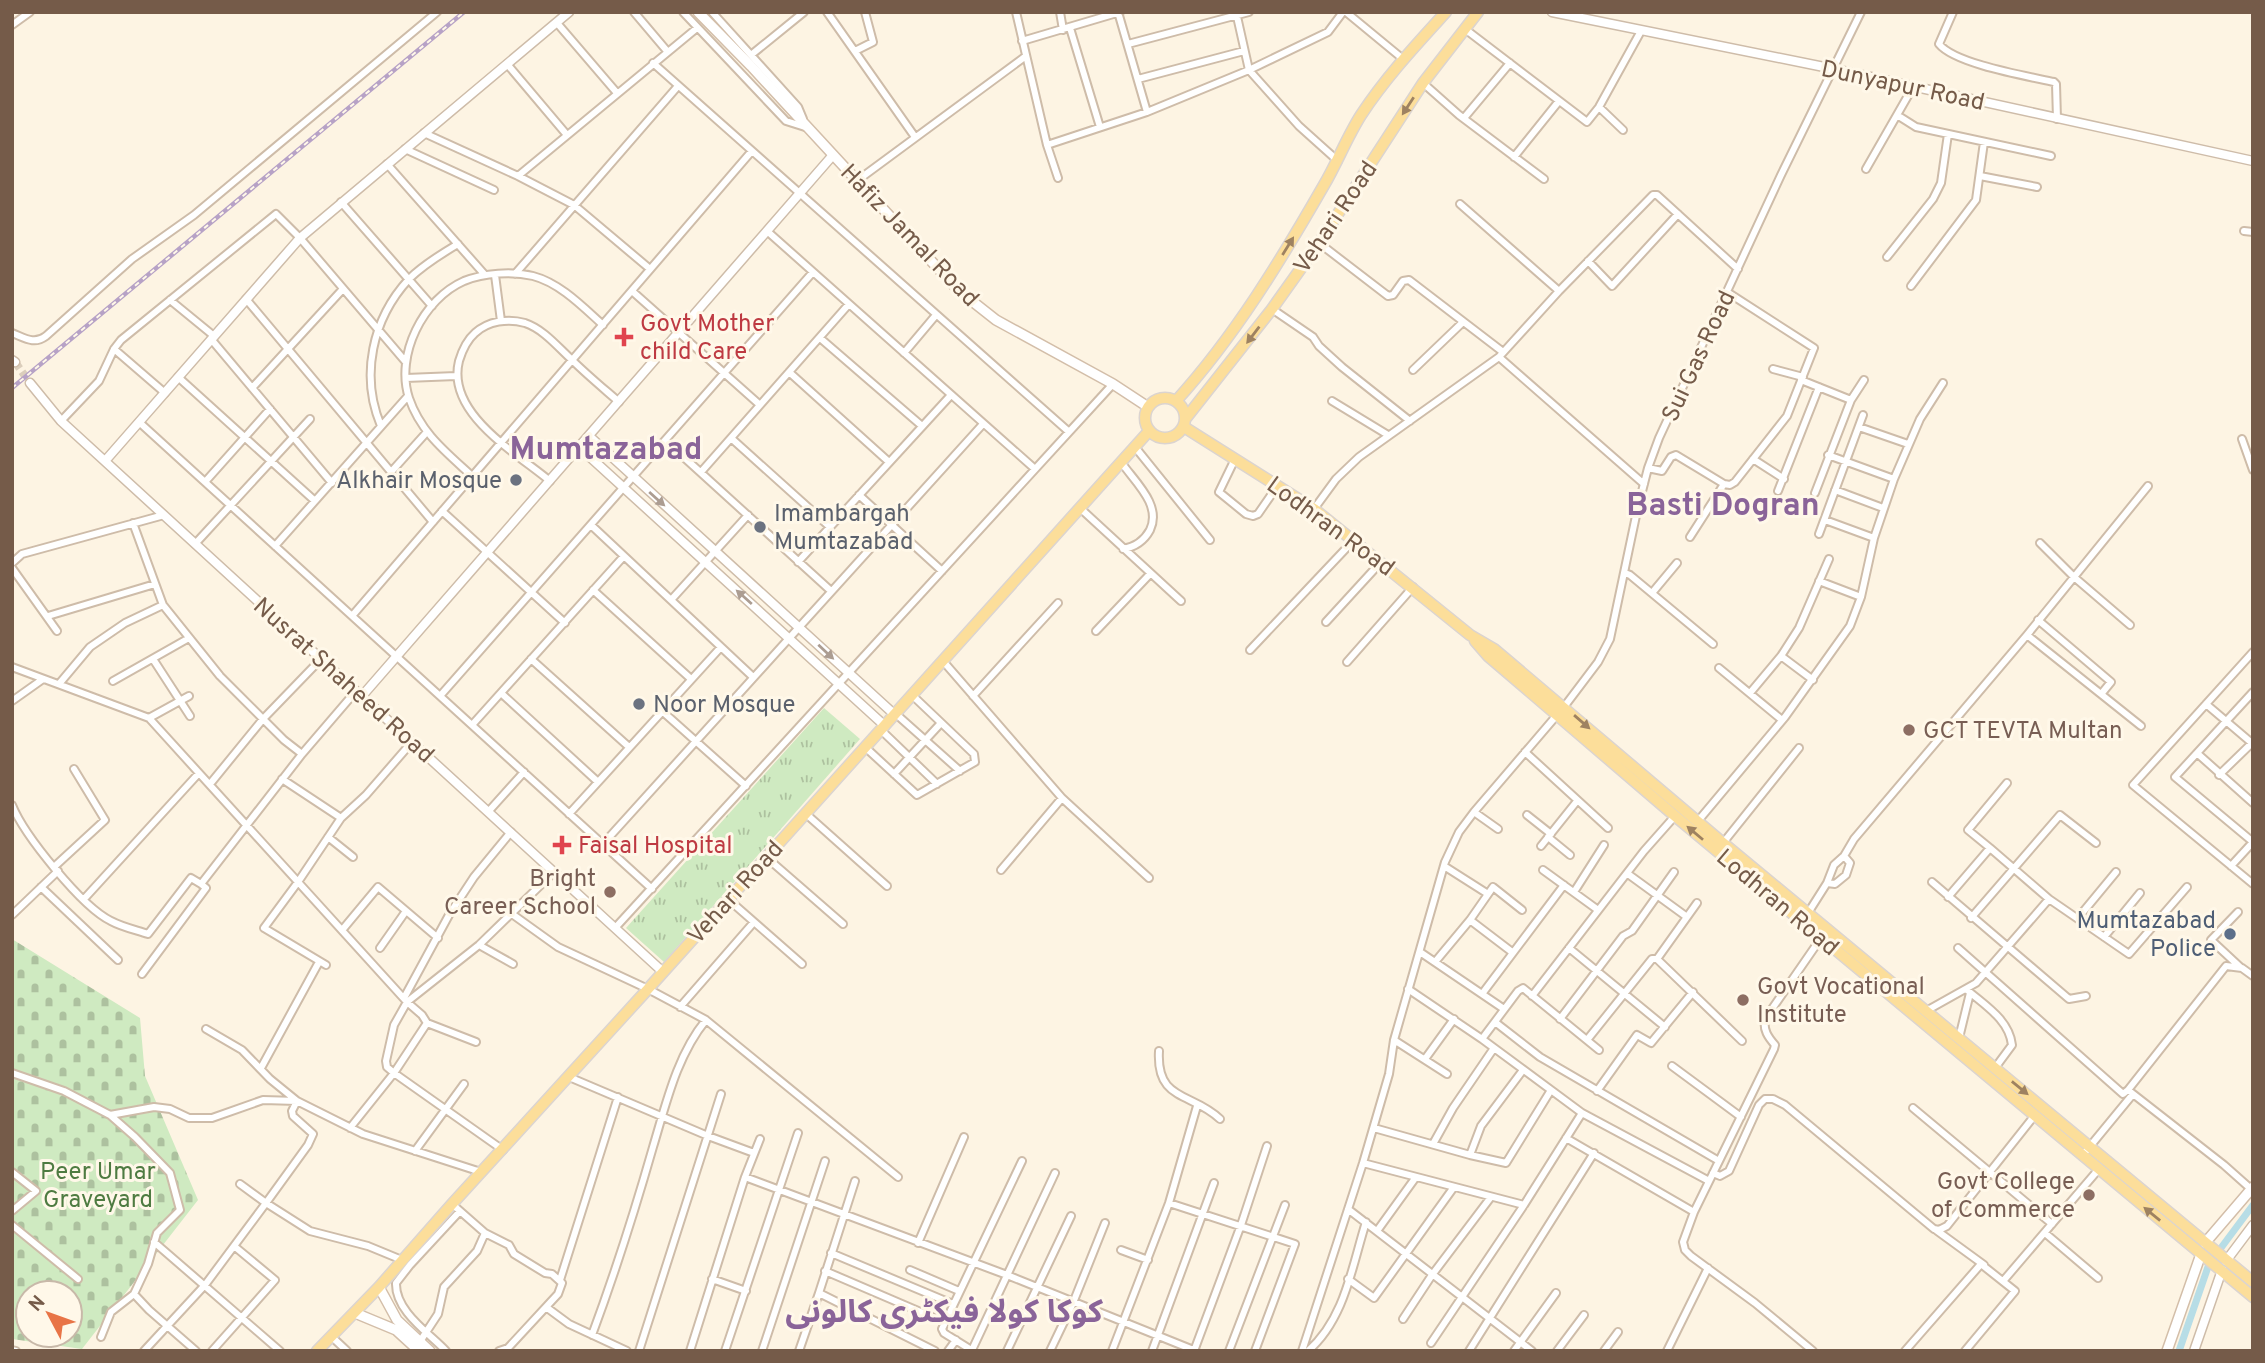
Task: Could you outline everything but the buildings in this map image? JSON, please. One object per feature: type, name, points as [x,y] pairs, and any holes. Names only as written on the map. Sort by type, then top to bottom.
[{"type":"main road","name":"Hafiz Jamal Road","points":[[698,12],[858,180],[958,290],[994,319],[1113,384],[1148,407]]},
{"type":"main road","name":"Vehari Road","points":[[1176,401],[1202,372],[1274,268],[1338,161],[1360,116],[1402,59],[1446,12]]},
{"type":"main road","name":"Vehari Road","points":[[1185,423],[1272,309],[1319,243],[1423,83],[1478,12]]},
{"type":"main road","points":[[1161,398],[1176,401],[1183,408],[1185,423],[1180,433],[1167,439],[1149,431],[1145,419],[1148,407],[1161,398]]},
{"type":"main road","name":"Lodhran Road","points":[[1185,423],[1235,459],[1314,509],[1471,635],[1494,649],[1675,816],[2098,1170],[2205,1250]]},
{"type":"main road","name":"Vehari Road","points":[[317,1351],[402,1260],[456,1208],[482,1173],[1149,431]]},
{"type":"main road","name":"Lodhran Road","points":[[1561,711],[2091,1147],[2224,1266],[2253,1297]]},
{"type":"main road","points":[[2167,1351],[2205,1250],[2252,1188]]},
{"type":"main road","name":"Lodhran Road","points":[[2224,1266],[2253,1282]]},
{"type":"main road","points":[[379,1287],[397,1320],[418,1347]]},
{"type":"main road","points":[[355,1313],[396,1330],[418,1347],[430,1351]]},
{"type":"street","points":[[12,25],[30,12]]},
{"type":"street","points":[[12,333],[33,341],[39,341],[46,336],[132,260],[194,215],[437,12]]},
{"type":"street","points":[[105,461],[300,238],[569,12]]},
{"type":"street","points":[[634,12],[667,51]]},
{"type":"street","points":[[683,12],[786,121],[807,127]]},
{"type":"street","points":[[712,12],[798,107],[807,127]]},
{"type":"street","points":[[751,55],[804,12]]},
{"type":"street","points":[[827,12],[915,137]]},
{"type":"street","points":[[855,51],[873,41],[864,12]]},
{"type":"street","points":[[1016,12],[1047,145],[1058,178]]},
{"type":"street","points":[[1060,12],[1100,127]]},
{"type":"street","points":[[1022,41],[1119,12],[1147,112]]},
{"type":"street","points":[[1128,44],[1249,12]]},
{"type":"street","points":[[1047,145],[1147,112],[1249,70],[1322,36],[1344,12],[1402,59]]},
{"type":"street","name":"Dunyapur Road","points":[[1552,12],[1834,69],[2253,161]]},
{"type":"street","name":"Sui Gas Road","points":[[1302,1351],[1374,1128],[1389,1074],[1394,1040],[1444,866],[1459,832],[1474,812],[1561,711],[1606,650],[1611,639],[1648,468],[1659,438],[1781,175],[1861,12]]},
{"type":"street","points":[[1953,12],[1941,36],[1939,44],[1942,48],[1969,61],[2054,82],[2057,119]]},
{"type":"street","points":[[1237,14],[1249,70],[1299,126],[1338,161]]},
{"type":"street","points":[[557,23],[617,93]]},
{"type":"street","points":[[518,176],[697,28]]},
{"type":"street","points":[[1465,29],[1587,122],[1599,107],[1641,31]]},
{"type":"street","points":[[1138,79],[1244,51]]},
{"type":"street","points":[[858,180],[1026,56]]},
{"type":"street","points":[[653,63],[1068,431]]},
{"type":"street","points":[[1464,118],[1510,63]]},
{"type":"street","points":[[507,64],[567,135]]},
{"type":"street","points":[[1423,83],[1544,179]]},
{"type":"street","points":[[516,274],[678,86]]},
{"type":"street","points":[[1866,169],[1913,87]]},
{"type":"street","points":[[1514,157],[1559,101]]},
{"type":"street","points":[[1599,107],[1623,130]]},
{"type":"street","points":[[1897,115],[1916,127],[2051,156]]},
{"type":"street","points":[[424,133],[574,205],[650,269]]},
{"type":"street","points":[[1887,257],[1941,183],[1948,134]]},
{"type":"street","points":[[1911,286],[1976,200],[1984,142]]},
{"type":"street","points":[[405,149],[494,190]]},
{"type":"street","points":[[352,616],[751,152]]},
{"type":"street","points":[[201,884],[302,754],[396,656],[833,155]]},
{"type":"street","points":[[387,164],[485,275]]},
{"type":"street","points":[[1980,176],[2037,187]]},
{"type":"street","points":[[1314,509],[1336,479],[1359,457],[1501,355],[1653,195],[1657,195],[1738,269]]},
{"type":"street","points":[[341,202],[432,306]]},
{"type":"street","points":[[1460,204],[1559,291]]},
{"type":"street","points":[[61,421],[99,380],[121,340],[276,214],[300,238],[405,361]]},
{"type":"street","points":[[1588,261],[1612,286],[1678,214]]},
{"type":"street","points":[[767,231],[1035,469]]},
{"type":"street","points":[[2244,231],[2253,232]]},
{"type":"street","points":[[1319,243],[1388,296],[1393,295],[1403,281],[1409,280],[1463,322],[1644,484]]},
{"type":"street","points":[[381,426],[376,414],[371,376],[377,331],[390,305],[409,279],[433,259],[458,244]]},
{"type":"street","points":[[440,696],[813,272]]},
{"type":"street","points":[[472,476],[426,433],[408,396],[405,361],[413,336],[432,306],[457,285],[485,275],[534,276],[550,283],[603,325]]},
{"type":"street","points":[[495,275],[501,321]]},
{"type":"street","points":[[252,388],[342,290]]},
{"type":"street","points":[[632,290],[761,405]]},
{"type":"street","points":[[1648,468],[1662,471],[1671,457],[1676,455],[1730,485],[1787,416],[1814,348],[1727,292]]},
{"type":"street","points":[[246,299],[433,522]]},
{"type":"street","points":[[170,300],[213,338],[332,483]]},
{"type":"street","points":[[701,472],[849,304]]},
{"type":"street","points":[[1272,309],[1313,337],[1342,367],[1410,421]]},
{"type":"street","points":[[904,353],[936,315]]},
{"type":"street","points":[[550,481],[502,442],[470,411],[462,399],[456,376],[461,355],[470,339],[484,326],[501,321],[526,324],[539,330],[619,402]]},
{"type":"street","points":[[1413,370],[1463,322]]},
{"type":"street","points":[[820,338],[922,426]]},
{"type":"street","points":[[114,349],[165,393]]},
{"type":"street","points":[[1773,369],[1851,400]]},
{"type":"street","points":[[789,372],[890,462]]},
{"type":"street","points":[[406,378],[456,376]]},
{"type":"street","points":[[178,377],[315,501]]},
{"type":"street","points":[[1815,493],[1851,400],[1864,380]]},
{"type":"street","name":"Nusrat Shaheed Road","points":[[30,383],[61,421],[663,972]]},
{"type":"street","points":[[1698,821],[1782,720],[1850,626],[1861,597],[1874,538],[1894,479],[1920,419],[1943,383]]},
{"type":"street","points":[[615,928],[1113,384]]},
{"type":"street","points":[[1778,491],[1819,387]]},
{"type":"street","points":[[798,562],[951,394]]},
{"type":"street","points":[[275,546],[408,396]]},
{"type":"street","points":[[1332,401],[1388,435]]},
{"type":"street","points":[[205,482],[270,409]]},
{"type":"street","points":[[1819,534],[1863,415]]},
{"type":"street","points":[[195,544],[310,419]]},
{"type":"street","points":[[139,422],[652,889]]},
{"type":"street","points":[[603,844],[983,424]]},
{"type":"street","points":[[1859,427],[1908,444]]},
{"type":"street","points":[[391,472],[426,433]]},
{"type":"street","points":[[589,436],[960,771]]},
{"type":"street","points":[[731,438],[830,527]]},
{"type":"street","points":[[2242,439],[2253,470]]},
{"type":"street","points":[[666,441],[831,591]]},
{"type":"street","points":[[579,447],[839,684],[937,784]]},
{"type":"street","points":[[1135,447],[1210,540]]},
{"type":"street","points":[[1828,455],[1894,479]]},
{"type":"street","points":[[1235,459],[1219,492],[1247,514],[1253,516],[1258,513],[1278,485]]},
{"type":"street","points":[[1753,459],[1784,479]]},
{"type":"street","points":[[1121,462],[1153,510],[1153,523],[1148,535],[1139,543],[1123,549]]},
{"type":"street","points":[[1690,537],[1724,484]]},
{"type":"street","points":[[1808,913],[1827,883],[1834,865],[1844,856],[1854,839],[2028,635],[2148,486]]},
{"type":"street","points":[[1835,491],[1883,508]]},
{"type":"street","points":[[859,495],[942,571]]},
{"type":"street","points":[[1080,508],[1181,601]]},
{"type":"street","points":[[442,511],[565,623]]},
{"type":"street","points":[[12,562],[22,554],[164,515]]},
{"type":"street","points":[[671,600],[748,515]]},
{"type":"street","points":[[1825,520],[1874,538]]},
{"type":"street","points":[[134,523],[163,605],[220,676],[302,754]]},
{"type":"street","points":[[591,525],[753,677]]},
{"type":"street","points":[[1250,650],[1354,540]]},
{"type":"street","points":[[2040,543],[2074,577],[2130,625]]},
{"type":"street","points":[[472,725],[624,556]]},
{"type":"street","points":[[1750,693],[1781,656],[1799,628],[1829,559]]},
{"type":"street","points":[[1326,622],[1381,562]]},
{"type":"street","points":[[1652,593],[1677,564]]},
{"type":"street","points":[[12,568],[57,631]]},
{"type":"street","points":[[1625,573],[1713,644]]},
{"type":"street","points":[[1096,631],[1150,574]]},
{"type":"street","points":[[1819,581],[1861,597]]},
{"type":"street","points":[[48,616],[155,584]]},
{"type":"street","points":[[1347,662],[1413,587]]},
{"type":"street","points":[[593,590],[691,679]]},
{"type":"street","points":[[973,696],[1058,603]]},
{"type":"street","points":[[59,684],[90,647],[125,623],[163,605]]},
{"type":"street","points":[[2038,620],[2112,682],[2102,693]]},
{"type":"street","points":[[2028,635],[2141,726]]},
{"type":"street","points":[[113,681],[189,638]]},
{"type":"street","points":[[569,814],[721,647]]},
{"type":"street","points":[[2253,652],[2133,785],[2253,884]]},
{"type":"street","points":[[1781,656],[1813,680]]},
{"type":"street","points":[[153,659],[190,716]]},
{"type":"street","points":[[210,784],[263,719],[321,659]]},
{"type":"street","points":[[531,659],[629,747]]},
{"type":"street","points":[[943,661],[1062,798],[1149,878]]},
{"type":"street","points":[[12,667],[149,719],[427,1023],[475,1042]]},
{"type":"street","points":[[1719,668],[1782,720]]},
{"type":"street","points":[[12,701],[43,679]]},
{"type":"street","points":[[2231,866],[2253,842],[2175,777],[2253,692]]},
{"type":"street","points":[[501,693],[598,782]]},
{"type":"street","points":[[865,747],[917,795],[975,762],[976,757],[912,695]]},
{"type":"street","points":[[149,719],[189,696]]},
{"type":"street","points":[[2206,704],[2252,743],[2219,775]]},
{"type":"street","points":[[662,711],[746,786]]},
{"type":"street","points":[[894,774],[941,723]]},
{"type":"street","points":[[261,1068],[323,963],[264,928],[341,818],[412,742]]},
{"type":"street","points":[[1723,843],[1799,748]]},
{"type":"street","points":[[1525,752],[1608,828]]},
{"type":"street","points":[[2197,754],[2253,803]]},
{"type":"street","points":[[12,915],[105,820],[74,769]]},
{"type":"street","points":[[488,812],[524,772]]},
{"type":"street","points":[[84,899],[199,774]]},
{"type":"street","points":[[282,779],[341,818]]},
{"type":"street","points":[[2007,783],[1968,830],[2049,898],[2129,954],[2187,887]]},
{"type":"street","points":[[1001,870],[1062,798]]},
{"type":"street","points":[[1541,846],[1577,801]]},
{"type":"street","points":[[12,805],[37,846],[56,869],[84,899],[110,921],[148,934],[191,878],[206,888],[142,974]]},
{"type":"street","points":[[1474,812],[1498,829]]},
{"type":"street","points":[[805,813],[887,886]]},
{"type":"street","points":[[1527,815],[1570,855]]},
{"type":"street","points":[[1971,918],[2060,815],[2096,843]]},
{"type":"street","points":[[1532,996],[1644,851],[1675,816]]},
{"type":"street","points":[[503,1150],[394,1073],[387,1067],[386,1061],[394,1025],[449,915],[474,877],[510,832]]},
{"type":"street","points":[[328,837],[353,857]]},
{"type":"street","points":[[1574,892],[1604,845]]},
{"type":"street","points":[[1948,897],[1990,849]]},
{"type":"street","points":[[1827,883],[1835,884],[1846,875],[1850,863],[1844,856]]},
{"type":"street","points":[[766,857],[843,924]]},
{"type":"street","points":[[1444,866],[1488,894]]},
{"type":"street","points":[[1544,870],[1598,910]]},
{"type":"street","points":[[406,1000],[479,945],[554,872]]},
{"type":"street","points":[[1560,1019],[1623,936],[1632,931],[1674,872]]},
{"type":"street","points":[[2078,918],[2116,872]]},
{"type":"street","points":[[1628,874],[1687,917]]},
{"type":"street","points":[[1932,883],[2069,999],[2086,996]]},
{"type":"street","points":[[1482,994],[1564,885]]},
{"type":"street","points":[[41,887],[118,960]]},
{"type":"street","points":[[343,929],[378,887],[438,938]]},
{"type":"street","points":[[1435,962],[1493,887],[1522,910]]},
{"type":"street","points":[[2104,937],[2140,893]]},
{"type":"street","points":[[1926,1011],[1968,991],[2049,898]]},
{"type":"street","points":[[729,901],[802,964]]},
{"type":"street","points":[[1587,1040],[1652,959],[1657,959],[1697,903]]},
{"type":"street","points":[[380,948],[406,911]]},
{"type":"street","points":[[2238,912],[2211,940],[2253,976]]},
{"type":"street","points":[[512,914],[558,947],[648,989],[706,1020],[898,1177]]},
{"type":"street","points":[[1470,920],[1512,952]]},
{"type":"street","points":[[680,1007],[754,922]]},
{"type":"street","points":[[1813,1351],[1691,1256],[1685,1250],[1683,1242],[1694,1212],[1775,1045],[1767,1036],[1765,1019],[1821,938]]},
{"type":"street","points":[[479,945],[513,964]]},
{"type":"street","points":[[1569,948],[1665,1027]]},
{"type":"street","points":[[1958,948],[2123,1094],[2130,1092]]},
{"type":"street","points":[[1420,953],[1504,1009]]},
{"type":"street","points":[[1657,959],[1742,1041]]},
{"type":"street","points":[[2082,1156],[2226,966],[2242,968]]},
{"type":"street","points":[[1482,1039],[1521,988],[1599,1050]]},
{"type":"street","points":[[1408,989],[1454,1019],[1582,1113],[1709,1181]]},
{"type":"street","points":[[1959,1038],[1968,991]]},
{"type":"street","points":[[1968,991],[2007,1025],[2011,1036],[2012,1045],[1995,1068]]},
{"type":"street","points":[[1597,1091],[1637,1035],[1651,1043],[1693,992]]},
{"type":"street","points":[[1425,1059],[1454,1019]]},
{"type":"street","points":[[592,1335],[608,1292],[661,1115],[691,1038],[706,1020]]},
{"type":"street","points":[[1495,1021],[1540,1056],[1719,1161]]},
{"type":"street","points":[[350,1128],[394,1073],[427,1023]]},
{"type":"street","points":[[206,1029],[242,1050],[270,1079],[298,1101],[350,1128],[482,1173]]},
{"type":"street","points":[[1394,1040],[1447,1074]]},
{"type":"street","points":[[1433,1144],[1452,1108],[1494,1048]]},
{"type":"street","points":[[1159,1051],[1161,1078],[1165,1085],[1213,1112],[1220,1119]]},
{"type":"street","points":[[1672,1066],[1741,1117]]},
{"type":"street","points":[[1470,1155],[1481,1126],[1523,1070]]},
{"type":"street","points":[[13,1076],[64,1091],[110,1115],[170,1173],[180,1210],[157,1233],[148,1264],[134,1294],[111,1312],[101,1337]]},
{"type":"street","points":[[569,1077],[754,1153]]},
{"type":"street","points":[[415,1151],[464,1083]]},
{"type":"street","points":[[1374,1128],[1506,1163],[1551,1090]]},
{"type":"street","points":[[2130,1092],[2252,1188]]},
{"type":"street","points":[[639,1351],[721,1094]]},
{"type":"street","points":[[499,1351],[510,1350],[558,1293],[618,1097]]},
{"type":"street","points":[[1713,1173],[1720,1176],[1729,1171],[1759,1105],[1765,1099],[1773,1099],[1785,1105],[1857,1167],[2014,1289],[2013,1295],[1965,1351]]},
{"type":"street","points":[[110,1115],[154,1107],[170,1109],[189,1118],[212,1118],[263,1100],[298,1101]]},
{"type":"street","points":[[144,1351],[205,1285],[312,1138],[311,1130],[293,1116],[292,1111],[298,1101]]},
{"type":"street","points":[[1112,1351],[1169,1203],[1197,1105]]},
{"type":"street","points":[[1913,1108],[2052,1224]]},
{"type":"street","points":[[1431,1343],[1582,1113]]},
{"type":"street","points":[[1935,1229],[1947,1226],[2035,1115]]},
{"type":"street","points":[[725,1351],[798,1133]]},
{"type":"street","points":[[918,1243],[964,1137]]},
{"type":"street","points":[[1566,1138],[1694,1212]]},
{"type":"street","points":[[690,1351],[745,1177],[760,1139]]},
{"type":"street","points":[[745,1177],[1038,1287],[1194,1351],[1267,1146]]},
{"type":"street","points":[[1469,1351],[1594,1153]]},
{"type":"street","points":[[762,1351],[825,1160]]},
{"type":"street","points":[[1022,1161],[944,1322],[942,1331],[973,1350],[1055,1173]]},
{"type":"street","points":[[1363,1163],[1524,1205]]},
{"type":"street","points":[[2004,1280],[2098,1170]]},
{"type":"street","points":[[12,1172],[36,1191],[12,1211]]},
{"type":"street","points":[[1377,1231],[1416,1177]]},
{"type":"street","points":[[809,1351],[799,1349],[855,1181]]},
{"type":"street","points":[[1152,1351],[1214,1183]]},
{"type":"street","points":[[240,1184],[310,1231],[368,1246],[402,1260]]},
{"type":"street","points":[[1348,1279],[1374,1298],[1454,1187]]},
{"type":"street","points":[[1403,1319],[1491,1196]]},
{"type":"street","points":[[1169,1203],[1294,1242],[1255,1351]]},
{"type":"street","points":[[1229,1351],[1285,1205]]},
{"type":"street","points":[[446,1351],[402,1305],[396,1283],[456,1208],[485,1233],[509,1245],[514,1254],[560,1280]]},
{"type":"street","points":[[1348,1209],[1532,1351]]},
{"type":"street","points":[[1007,1351],[1071,1216]]},
{"type":"street","points":[[1308,1351],[1320,1340],[1338,1315],[1366,1222]]},
{"type":"street","points":[[1050,1351],[1073,1303],[1105,1223]]},
{"type":"street","points":[[12,1225],[78,1279]]},
{"type":"street","points":[[2194,1351],[2224,1266],[2253,1225]]},
{"type":"street","points":[[418,1347],[438,1314],[444,1287],[477,1251],[485,1233]]},
{"type":"street","points":[[2045,1233],[2098,1278]]},
{"type":"street","points":[[154,1242],[280,1351]]},
{"type":"street","points":[[212,1351],[275,1280],[234,1246]]},
{"type":"street","points":[[1121,1250],[1148,1260]]},
{"type":"street","points":[[831,1253],[953,1304]]},
{"type":"street","points":[[1908,1350],[1978,1265],[1984,1265]]},
{"type":"street","points":[[1667,1351],[1708,1268]]},
{"type":"street","points":[[910,1270],[959,1291]]},
{"type":"street","points":[[825,1271],[944,1322]]},
{"type":"street","points":[[712,1279],[746,1292]]},
{"type":"street","points":[[819,1293],[935,1351]]},
{"type":"street","points":[[1514,1351],[1556,1293]]},
{"type":"street","points":[[134,1294],[196,1351]]},
{"type":"street","points":[[546,1307],[569,1324],[627,1351]]},
{"type":"street","points":[[1557,1351],[1584,1315]]},
{"type":"street","points":[[1604,1351],[1618,1332]]},
{"type":"street","points":[[332,1336],[347,1351]]},
{"type":"street","points":[[948,1351],[956,1340]]},
{"type":"street","points":[[1800,1351],[1804,1343]]},
{"type":"green space","points":[[824,708],[860,739],[664,962],[626,928]]},
{"type":"green space","name":"Peer Umar Graveyard","points":[[12,939],[140,1018],[145,1076],[198,1200],[84,1346],[84,1279],[14,1279],[14,1339]]},
{"type":"waterway","points":[[2179,1351],[2209,1264],[2253,1205]]},
{"type":"tunnel","points":[[15,362],[30,383]]},
{"type":"railway","points":[[12,388],[464,12]]},
{"type":"place","name":"Govt Mother child Care","points":[[624,337]]},
{"type":"place","name":"Alkhair Mosque","points":[[516,480]]},
{"type":"place","name":"Imambargah Mumtazabad","points":[[760,527]]},
{"type":"place","name":"Noor Mosque","points":[[639,704]]},
{"type":"place","name":"GCT TEVTA Multan","points":[[1909,730]]},
{"type":"place","name":"Faisal Hospital","points":[[562,845]]},
{"type":"place","name":"Bright Career School","points":[[610,892]]},
{"type":"place","name":"Mumtazabad Police","points":[[2230,934]]},
{"type":"place","name":"Govt Vocational Institute","points":[[1743,1000]]},
{"type":"place","name":"Govt College of Commerce","points":[[2089,1195]]},
{"type":"district","name":"Mumtazabad","points":[[606,448]]},
{"type":"district","name":"Basti Dogran","points":[[1723,504]]},
{"type":"district","name":"کوکا کولا فیکٹری کالونی","points":[[944,1311]]}]
